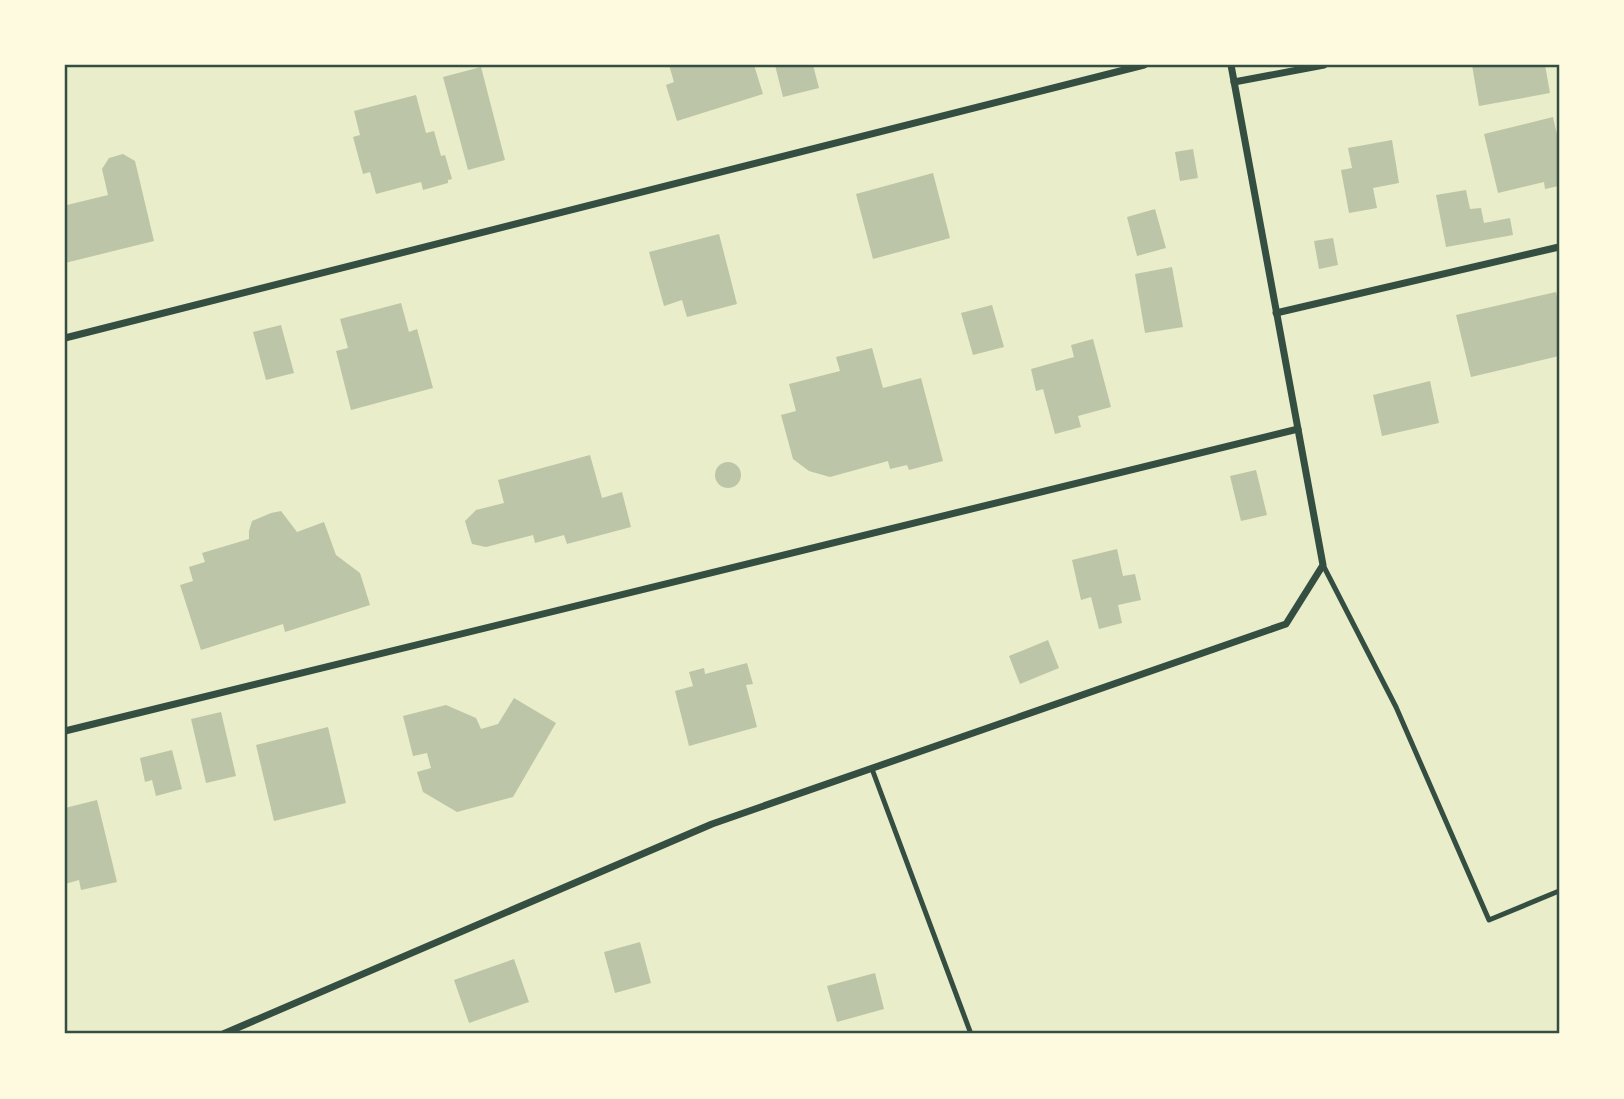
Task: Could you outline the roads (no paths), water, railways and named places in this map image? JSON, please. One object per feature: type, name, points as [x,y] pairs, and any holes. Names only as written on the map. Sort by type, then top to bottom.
[{"type":"street","points":[[65,338],[1144,65]]},
{"type":"street","points":[[223,1034],[712,824],[1286,624],[1323,565],[1231,65]]},
{"type":"street","points":[[1234,82],[1324,65]]},
{"type":"street","points":[[1276,313],[1559,247]]},
{"type":"street","points":[[65,731],[1298,429]]},
{"type":"lane","points":[[1323,565],[1396,707],[1489,920],[1559,891]]},
{"type":"lane","points":[[872,769],[971,1034]]}]
